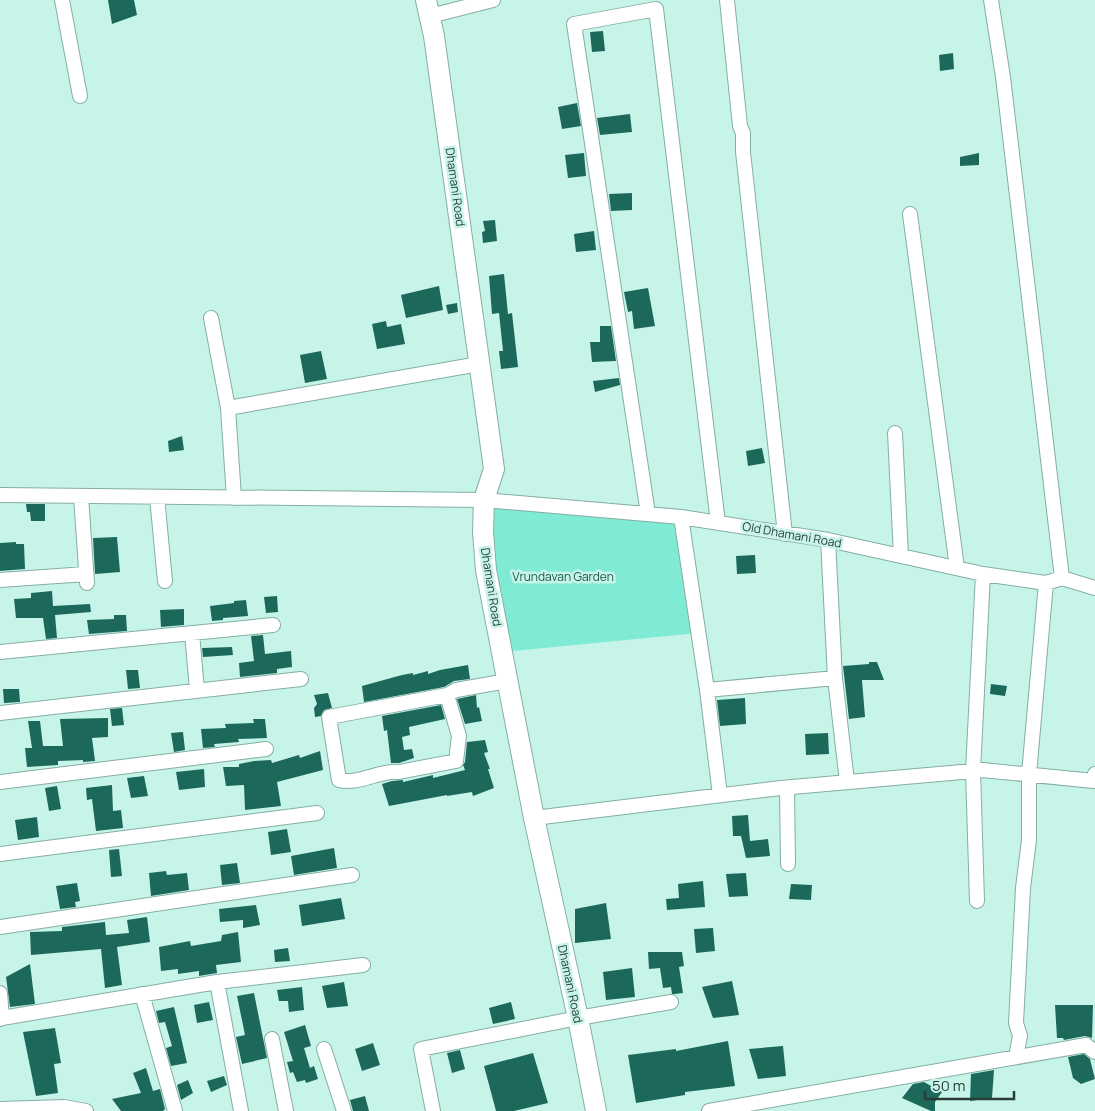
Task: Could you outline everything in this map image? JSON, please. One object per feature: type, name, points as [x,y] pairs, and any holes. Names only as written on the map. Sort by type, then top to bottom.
[{"type":"main road","name":"Dhamani Road","points":[[428,8],[434,36],[494,469],[484,500],[486,570],[534,818],[578,1018],[596,1111]]},
{"type":"street","points":[[62,0],[80,96]]},
{"type":"street","points":[[428,8],[492,0]]},
{"type":"street","points":[[727,0],[740,126],[743,133],[743,152],[785,534]]},
{"type":"street","points":[[991,0],[1003,77],[1062,578],[1095,588]]},
{"type":"street","points":[[648,514],[574,24],[655,5],[718,523]]},
{"type":"street","points":[[910,214],[957,568]]},
{"type":"street","points":[[211,318],[228,408],[234,498]]},
{"type":"street","points":[[228,408],[479,364]]},
{"type":"street","points":[[895,433],[901,556]]},
{"type":"street","name":"Old Dhamani Road","points":[[0,495],[484,500],[681,517],[828,540],[983,574],[1046,583],[1062,578]]},
{"type":"street","points":[[0,580],[86,579],[81,496]]},
{"type":"street","points":[[157,497],[164,581]]},
{"type":"street","points":[[681,517],[707,690],[720,795]]},
{"type":"street","points":[[828,540],[835,678],[847,782]]},
{"type":"street","points":[[977,900],[973,771],[983,574]]},
{"type":"street","points":[[1016,1057],[1020,1036],[1016,1023],[1023,888],[1029,840],[1029,774],[1046,583]]},
{"type":"street","points":[[0,652],[272,625]]},
{"type":"street","points":[[192,633],[197,690]]},
{"type":"street","points":[[707,690],[835,678]]},
{"type":"street","points":[[0,713],[301,679]]},
{"type":"street","points":[[447,695],[329,717],[339,780],[347,782],[391,771],[399,772],[456,761],[459,736],[448,695],[456,690],[507,681]]},
{"type":"street","points":[[0,782],[266,749]]},
{"type":"street","points":[[534,818],[720,795],[973,771],[1029,774],[1094,781],[1095,774]]},
{"type":"street","points":[[787,788],[788,864]]},
{"type":"street","points":[[0,854],[317,813]]},
{"type":"street","points":[[0,927],[352,875]]},
{"type":"street","points":[[0,993],[1,1019],[217,982],[363,965]]},
{"type":"street","points":[[217,982],[241,1111]]},
{"type":"street","points":[[142,994],[176,1111]]},
{"type":"street","points":[[433,1111],[420,1050],[578,1018],[671,1002]]},
{"type":"street","points":[[272,1039],[286,1111]]},
{"type":"street","points":[[709,1111],[1086,1045],[1095,1052]]},
{"type":"street","points":[[324,1049],[344,1111]]},
{"type":"street","points":[[0,1109],[64,1107],[86,1111]]},
{"type":"green space","name":"Vrundavan Garden","points":[[484,500],[681,517],[698,633],[502,652]]},
{"type":"building","points":[[108,0],[134,0],[137,15],[112,24]]},
{"type":"building","points":[[603,31],[605,51],[592,52],[590,32]]},
{"type":"building","points":[[953,53],[954,69],[940,71],[939,55]]},
{"type":"building","points":[[577,103],[581,126],[562,129],[558,107]]},
{"type":"building","points":[[630,114],[632,132],[600,135],[597,118]]},
{"type":"building","points":[[584,153],[586,176],[568,178],[565,155]]},
{"type":"building","points":[[979,153],[979,165],[960,166],[960,157]]},
{"type":"building","points":[[632,193],[632,210],[611,211],[609,194]]},
{"type":"building","points":[[495,220],[497,241],[483,243],[482,232],[485,231],[483,221]]},
{"type":"building","points":[[594,231],[596,250],[576,252],[574,234]]},
{"type":"building","points":[[504,274],[508,314],[512,313],[518,367],[501,369],[499,351],[503,351],[499,313],[492,314],[489,276]]},
{"type":"building","points":[[439,286],[443,310],[406,318],[401,295]]},
{"type":"building","points":[[648,288],[655,326],[634,329],[632,311],[628,312],[624,292]]},
{"type":"building","points":[[457,303],[458,312],[448,314],[446,305]]},
{"type":"building","points":[[386,321],[387,327],[401,324],[405,344],[377,349],[372,324]]},
{"type":"building","points":[[600,326],[611,326],[616,361],[592,362],[590,342],[600,342]]},
{"type":"building","points":[[321,351],[327,379],[305,383],[300,355]]},
{"type":"building","points":[[619,378],[620,385],[595,392],[593,381]]},
{"type":"building","points":[[182,436],[184,450],[169,452],[168,441]]},
{"type":"building","points":[[762,448],[765,463],[748,466],[746,451]]},
{"type":"building","points":[[26,504],[45,504],[45,521],[31,521],[30,512],[27,512]]},
{"type":"building","points":[[117,537],[120,572],[95,574],[93,538]]},
{"type":"building","points":[[16,542],[16,544],[24,544],[25,569],[0,571],[0,543]]},
{"type":"building","points":[[755,555],[756,573],[737,574],[736,556]]},
{"type":"building","points":[[52,591],[53,606],[90,604],[91,612],[55,615],[57,638],[46,639],[43,618],[16,618],[14,599],[31,598],[31,593]]},
{"type":"building","points":[[277,596],[278,612],[266,613],[264,597]]},
{"type":"building","points":[[246,600],[248,616],[212,621],[210,606]]},
{"type":"building","points":[[184,609],[184,625],[161,627],[160,610]]},
{"type":"building","points":[[114,615],[126,615],[127,631],[89,634],[87,620],[114,619]]},
{"type":"building","points":[[263,635],[265,654],[291,651],[292,667],[277,669],[277,673],[240,677],[239,663],[254,661],[251,636]]},
{"type":"building","points":[[232,647],[233,655],[203,657],[202,648]]},
{"type":"building","points":[[869,662],[877,662],[884,680],[862,680],[865,717],[849,719],[843,666],[869,664]]},
{"type":"building","points":[[468,665],[470,679],[454,681],[444,687],[364,702],[362,686],[402,675],[413,673],[413,675],[428,671],[428,674]]},
{"type":"building","points":[[126,670],[138,670],[140,688],[128,689]]},
{"type":"building","points":[[991,684],[1007,686],[1005,696],[990,694]]},
{"type":"building","points":[[3,689],[19,689],[20,702],[4,703]]},
{"type":"building","points":[[328,693],[332,708],[324,710],[321,716],[315,717],[314,708],[317,704],[314,695]]},
{"type":"building","points":[[476,695],[477,708],[479,707],[482,721],[465,724],[457,699]]},
{"type":"building","points":[[745,698],[746,724],[720,726],[717,700]]},
{"type":"building","points":[[441,705],[445,719],[409,727],[410,735],[402,737],[404,750],[412,749],[414,758],[399,763],[391,763],[387,730],[384,731],[382,716]]},
{"type":"building","points":[[122,708],[124,725],[112,726],[110,709]]},
{"type":"building","points":[[108,718],[108,737],[92,738],[95,761],[58,761],[58,765],[27,767],[25,748],[32,748],[28,721],[40,721],[43,746],[63,746],[60,719]]},
{"type":"building","points":[[253,719],[265,719],[267,738],[238,739],[239,742],[214,744],[215,747],[203,748],[201,729],[226,728],[225,724],[254,723]]},
{"type":"building","points":[[183,732],[185,750],[174,752],[171,733]]},
{"type":"building","points":[[828,733],[829,754],[806,755],[805,734]]},
{"type":"building","points":[[485,740],[488,752],[484,753],[494,788],[473,796],[472,792],[389,806],[382,784],[392,781],[403,780],[403,782],[433,775],[433,778],[465,770],[463,765],[467,742]]},
{"type":"building","points":[[320,751],[323,770],[277,782],[281,806],[245,810],[244,785],[226,786],[223,767],[239,767],[239,764],[254,761],[271,760],[272,763],[299,755],[300,758]]},
{"type":"building","points":[[204,769],[205,787],[179,790],[176,772]]},
{"type":"building","points":[[144,776],[148,796],[131,798],[127,778]]},
{"type":"building","points":[[112,785],[113,811],[121,810],[123,828],[96,831],[92,799],[87,800],[86,788]]},
{"type":"building","points":[[57,786],[61,809],[49,811],[45,788]]},
{"type":"building","points":[[748,815],[750,841],[768,839],[770,856],[746,858],[741,836],[733,836],[732,816]]},
{"type":"building","points":[[37,817],[39,837],[18,840],[15,820]]},
{"type":"building","points":[[287,829],[291,852],[271,855],[268,832]]},
{"type":"building","points":[[334,848],[337,868],[294,875],[291,856]]},
{"type":"building","points":[[119,849],[122,876],[111,877],[109,850]]},
{"type":"building","points":[[237,863],[240,883],[222,885],[220,865]]},
{"type":"building","points":[[166,871],[167,875],[187,873],[189,890],[151,896],[149,873]]},
{"type":"building","points":[[746,873],[748,896],[729,897],[726,874]]},
{"type":"building","points":[[703,881],[705,907],[667,910],[666,899],[679,898],[678,884]]},
{"type":"building","points":[[77,883],[80,901],[75,902],[76,907],[60,909],[56,886]]},
{"type":"building","points":[[791,884],[812,885],[811,900],[789,899]]},
{"type":"building","points":[[341,898],[345,919],[302,926],[299,905]]},
{"type":"building","points":[[606,903],[611,939],[575,943],[575,909]]},
{"type":"building","points":[[256,905],[260,925],[243,928],[243,920],[220,922],[219,909]]},
{"type":"building","points":[[147,917],[150,942],[117,947],[122,985],[105,988],[101,949],[31,955],[30,932],[62,931],[62,927],[105,922],[106,935],[129,933],[127,920]]},
{"type":"building","points":[[713,928],[715,951],[696,953],[694,929]]},
{"type":"building","points":[[238,932],[241,962],[216,965],[217,973],[199,976],[199,971],[178,974],[178,969],[161,971],[159,947],[190,941],[191,946],[221,941],[222,935]]},
{"type":"building","points":[[288,948],[290,961],[275,962],[274,950]]},
{"type":"building","points":[[648,952],[682,952],[684,966],[679,967],[683,993],[672,994],[671,987],[663,988],[660,968],[649,969]]},
{"type":"building","points":[[30,964],[35,1004],[10,1007],[6,977]]},
{"type":"building","points":[[632,968],[635,997],[606,1000],[603,972]]},
{"type":"building","points":[[732,981],[739,1015],[713,1018],[702,987]]},
{"type":"building","points":[[344,982],[348,1006],[327,1008],[322,986]]},
{"type":"building","points":[[302,987],[304,1010],[289,1012],[288,1001],[279,1001],[277,990]]},
{"type":"building","points":[[254,993],[267,1058],[242,1064],[236,1037],[245,1035],[237,996]]},
{"type":"building","points":[[209,1002],[213,1020],[197,1023],[194,1005]]},
{"type":"building","points":[[511,1002],[515,1019],[493,1024],[489,1008]]},
{"type":"building","points":[[1055,1005],[1093,1005],[1092,1038],[1085,1036],[1064,1040],[1063,1038],[1057,1038]]},
{"type":"building","points":[[174,1007],[187,1063],[171,1066],[166,1048],[172,1046],[165,1022],[159,1023],[156,1011]]},
{"type":"building","points":[[305,1025],[311,1046],[304,1048],[310,1068],[314,1066],[318,1079],[306,1083],[305,1080],[297,1082],[293,1072],[290,1073],[287,1062],[293,1061],[284,1032]]},
{"type":"building","points":[[55,1028],[61,1063],[54,1064],[58,1093],[36,1096],[23,1032]]},
{"type":"building","points":[[728,1041],[735,1086],[685,1092],[685,1095],[636,1103],[628,1055],[676,1049],[676,1051]]},
{"type":"building","points":[[373,1043],[380,1065],[362,1071],[355,1049]]},
{"type":"building","points":[[783,1046],[786,1076],[758,1079],[749,1049]]},
{"type":"building","points":[[460,1050],[465,1069],[452,1073],[447,1053]]},
{"type":"building","points":[[533,1053],[548,1103],[514,1111],[496,1111],[484,1066]]},
{"type":"building","points":[[1084,1054],[1090,1059],[1095,1079],[1081,1084],[1073,1078],[1068,1057]]},
{"type":"building","points":[[146,1068],[153,1091],[160,1089],[165,1109],[163,1111],[121,1111],[112,1099],[141,1093],[133,1073]]},
{"type":"building","points":[[994,1070],[992,1098],[970,1101],[971,1074]]},
{"type":"building","points":[[224,1076],[227,1085],[211,1092],[207,1081]]},
{"type":"building","points":[[188,1080],[193,1093],[181,1100],[177,1085]]},
{"type":"building","points":[[924,1082],[942,1092],[935,1102],[935,1111],[902,1098],[913,1084]]},
{"type":"building","points":[[365,1096],[369,1111],[353,1111],[350,1100]]}]
